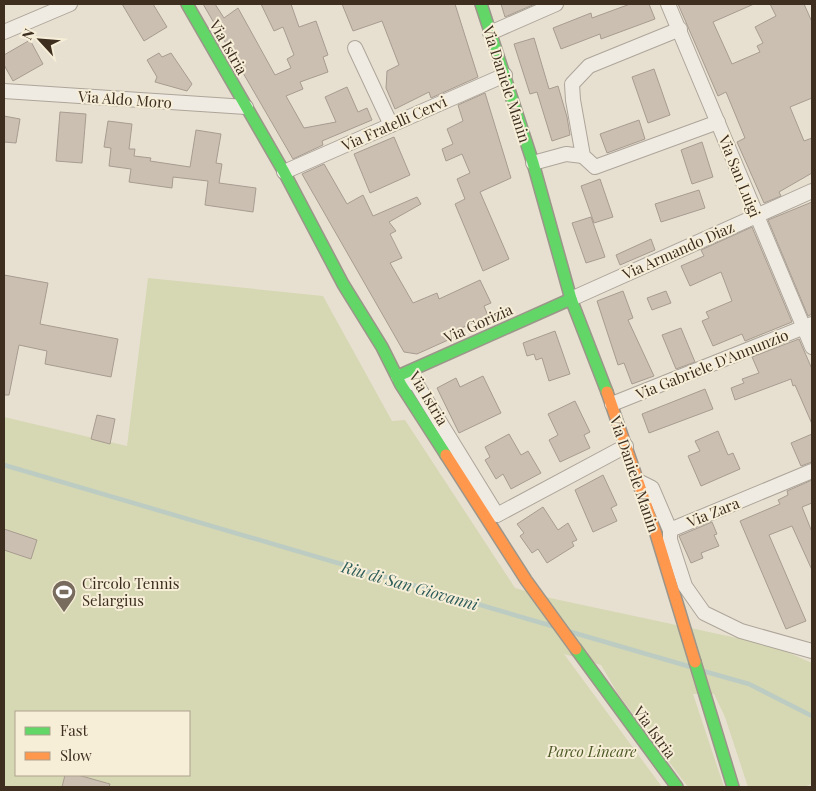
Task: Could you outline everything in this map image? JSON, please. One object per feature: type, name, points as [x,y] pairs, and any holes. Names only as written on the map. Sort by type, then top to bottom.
[{"type":"main road","name":"Via Istria","points":[[187,4],[284,172],[343,284],[398,376],[401,385],[526,580],[677,787]]},
{"type":"main road","name":"Via Daniele Manin","points":[[481,4],[533,163],[571,298],[612,404],[656,534],[733,787]]},
{"type":"main road","name":"Via Gorizia","points":[[398,376],[571,298]]},
{"type":"street","points":[[4,32],[70,4]]},
{"type":"street","points":[[490,33],[556,4]]},
{"type":"street","name":"Via San Luigi","points":[[668,4],[756,215],[808,326],[812,347]]},
{"type":"street","points":[[583,156],[572,84],[589,66],[680,29]]},
{"type":"street","points":[[355,48],[391,124]]},
{"type":"street","name":"Via Fratelli Cervi","points":[[284,172],[505,75]]},
{"type":"street","name":"Via Aldo Moro","points":[[4,91],[246,108]]},
{"type":"street","name":"Via Daniele Manin","points":[[533,163],[566,154],[583,156],[595,167],[718,122]]},
{"type":"street","name":"Via Armando Diaz","points":[[571,298],[812,191]]},
{"type":"street","name":"Via Gabriele D'Annunzio","points":[[612,404],[808,326]]},
{"type":"street","points":[[398,376],[417,385],[497,514],[626,446]]},
{"type":"street","name":"Via Zara","points":[[638,481],[652,488],[670,530],[812,471]]},
{"type":"street","points":[[670,530],[670,540],[685,586],[704,613],[741,630],[812,651]]},
{"type":"green space","name":"Parco Lineare","points":[[148,278],[323,296],[392,421],[405,420],[515,588],[550,598],[774,646],[812,663],[812,784],[803,787],[748,787],[725,717],[714,694],[693,694],[724,787],[688,787],[618,694],[601,665],[564,654],[662,787],[4,787],[4,417],[127,446]]},
{"type":"building","points":[[122,4],[153,4],[167,27],[144,41]]},
{"type":"building","points":[[203,4],[215,4],[224,18],[238,8],[275,75],[291,68],[287,59],[294,55],[283,27],[274,31],[261,4],[291,4],[299,27],[316,21],[328,55],[323,57],[328,72],[300,82],[303,89],[286,96],[304,128],[336,122],[325,97],[347,87],[358,112],[367,108],[372,120],[322,141],[323,145],[293,159]]},
{"type":"building","points":[[342,4],[455,4],[478,77],[431,98],[429,92],[395,109],[386,88],[387,71],[399,65],[382,21],[353,31]]},
{"type":"building","points":[[501,4],[535,4],[505,17]]},
{"type":"building","points":[[630,4],[649,4],[655,19],[601,39],[600,34],[561,49],[553,28],[591,13],[592,18]]},
{"type":"building","points":[[678,4],[754,4],[713,22],[732,64],[760,52],[757,46],[763,43],[755,27],[776,16],[770,4],[804,4],[812,22],[812,98],[790,107],[804,141],[812,138],[812,173],[779,192],[781,196],[764,203],[737,142],[745,138],[726,92],[718,96]]},
{"type":"building","points":[[534,38],[549,89],[558,86],[567,117],[570,135],[552,141],[537,92],[530,94],[514,44]]},
{"type":"building","points":[[30,40],[43,64],[13,81],[4,65],[4,55]]},
{"type":"building","points":[[159,53],[162,57],[171,53],[192,84],[187,91],[155,82],[157,77],[147,60]]},
{"type":"building","points":[[654,69],[670,115],[648,123],[632,77]]},
{"type":"building","points":[[485,93],[511,178],[480,192],[509,259],[483,271],[455,204],[465,199],[457,179],[470,173],[462,154],[446,161],[442,149],[453,144],[447,129],[463,121],[458,105]]},
{"type":"building","points":[[60,112],[86,114],[82,163],[56,161]]},
{"type":"building","points":[[4,116],[20,119],[16,143],[4,142]]},
{"type":"building","points":[[639,120],[645,139],[607,153],[600,134]]},
{"type":"building","points":[[108,121],[132,124],[129,149],[135,149],[134,156],[151,158],[150,161],[190,167],[196,130],[221,134],[216,163],[222,164],[219,183],[256,188],[253,212],[205,205],[208,181],[173,177],[172,188],[129,182],[131,169],[109,166],[111,148],[104,147]]},
{"type":"building","points":[[394,137],[410,175],[370,193],[354,154]]},
{"type":"building","points":[[702,142],[713,177],[692,184],[681,150]]},
{"type":"building","points":[[324,164],[347,204],[363,195],[373,216],[417,197],[421,204],[389,222],[396,231],[390,234],[402,258],[390,263],[413,303],[437,293],[439,299],[480,280],[491,303],[484,306],[488,316],[455,331],[457,336],[417,354],[404,352],[302,174]]},
{"type":"building","points":[[600,179],[613,217],[594,223],[581,186]]},
{"type":"building","points":[[699,190],[705,208],[661,222],[655,204]]},
{"type":"building","points":[[812,202],[812,314],[808,316],[768,220]]},
{"type":"building","points":[[591,217],[605,257],[586,263],[572,223]]},
{"type":"building","points":[[752,227],[792,322],[745,341],[742,334],[713,346],[702,321],[709,318],[706,312],[732,301],[721,272],[690,286],[681,266],[704,256],[701,250]]},
{"type":"building","points":[[651,239],[655,250],[620,265],[616,255]]},
{"type":"building","points":[[4,275],[48,283],[40,324],[118,339],[111,377],[45,364],[47,351],[19,345],[9,395],[4,395]]},
{"type":"building","points":[[623,291],[633,318],[628,320],[654,376],[632,384],[624,363],[618,365],[597,301]]},
{"type":"building","points":[[666,291],[671,303],[652,310],[647,298]]},
{"type":"building","points":[[681,328],[695,362],[676,369],[662,335]]},
{"type":"building","points":[[555,331],[570,374],[549,381],[542,358],[536,360],[534,354],[527,356],[523,343]]},
{"type":"building","points":[[799,339],[812,369],[812,424],[791,379],[735,400],[731,388],[744,383],[742,379],[759,373],[752,357]]},
{"type":"building","points":[[483,376],[501,413],[459,433],[437,388],[456,378],[460,387]]},
{"type":"building","points":[[705,389],[713,409],[649,433],[642,414]]},
{"type":"building","points":[[575,401],[590,432],[584,435],[590,448],[560,462],[549,440],[558,435],[548,414]]},
{"type":"building","points":[[97,415],[115,419],[110,444],[91,439]]},
{"type":"building","points":[[718,431],[728,455],[733,453],[740,469],[701,486],[688,456],[700,451],[695,441]]},
{"type":"building","points":[[509,434],[521,455],[528,451],[541,473],[511,489],[503,474],[496,479],[485,460],[490,457],[485,447]]},
{"type":"building","points":[[812,434],[812,462],[801,466],[791,443]]},
{"type":"building","points":[[603,475],[617,505],[611,508],[617,521],[593,532],[575,490]]},
{"type":"building","points":[[812,480],[812,503],[802,507],[812,532],[812,570],[792,526],[769,535],[806,621],[786,629],[740,521],[780,504],[778,500],[788,495],[787,491]]},
{"type":"building","points":[[543,507],[558,530],[568,523],[577,540],[572,542],[574,546],[547,563],[538,549],[532,553],[520,536],[524,533],[517,524]]},
{"type":"building","points":[[712,522],[717,534],[714,535],[719,546],[701,553],[703,558],[691,563],[679,536]]},
{"type":"building","points":[[4,529],[37,540],[31,559],[4,550]]},
{"type":"building","points":[[65,776],[82,776],[110,784],[109,787],[62,787]]},
{"type":"waterway","name":"Riu di San Giovanni","points":[[4,465],[552,626]]},
{"type":"waterway","name":"Riu di San Giovanni","points":[[571,632],[691,667]]},
{"type":"waterway","name":"Riu di San Giovanni","points":[[703,671],[749,684],[812,716]]},
{"type":"traffic: fast","points":[[187,4],[284,172],[343,284],[382,347],[401,385],[446,455]]},
{"type":"traffic: fast","points":[[481,4],[533,163],[571,299],[607,392]]},
{"type":"traffic: fast","points":[[398,376],[571,299]]},
{"type":"traffic: fast","points":[[576,649],[677,787]]},
{"type":"traffic: fast","points":[[695,662],[733,787]]},
{"type":"traffic: slow","points":[[607,392],[656,534],[695,662]]},
{"type":"traffic: slow","points":[[446,455],[526,580],[576,649]]},
{"type":"place","name":"Circolo Tennis Selargius","points":[[64,613]]}]
